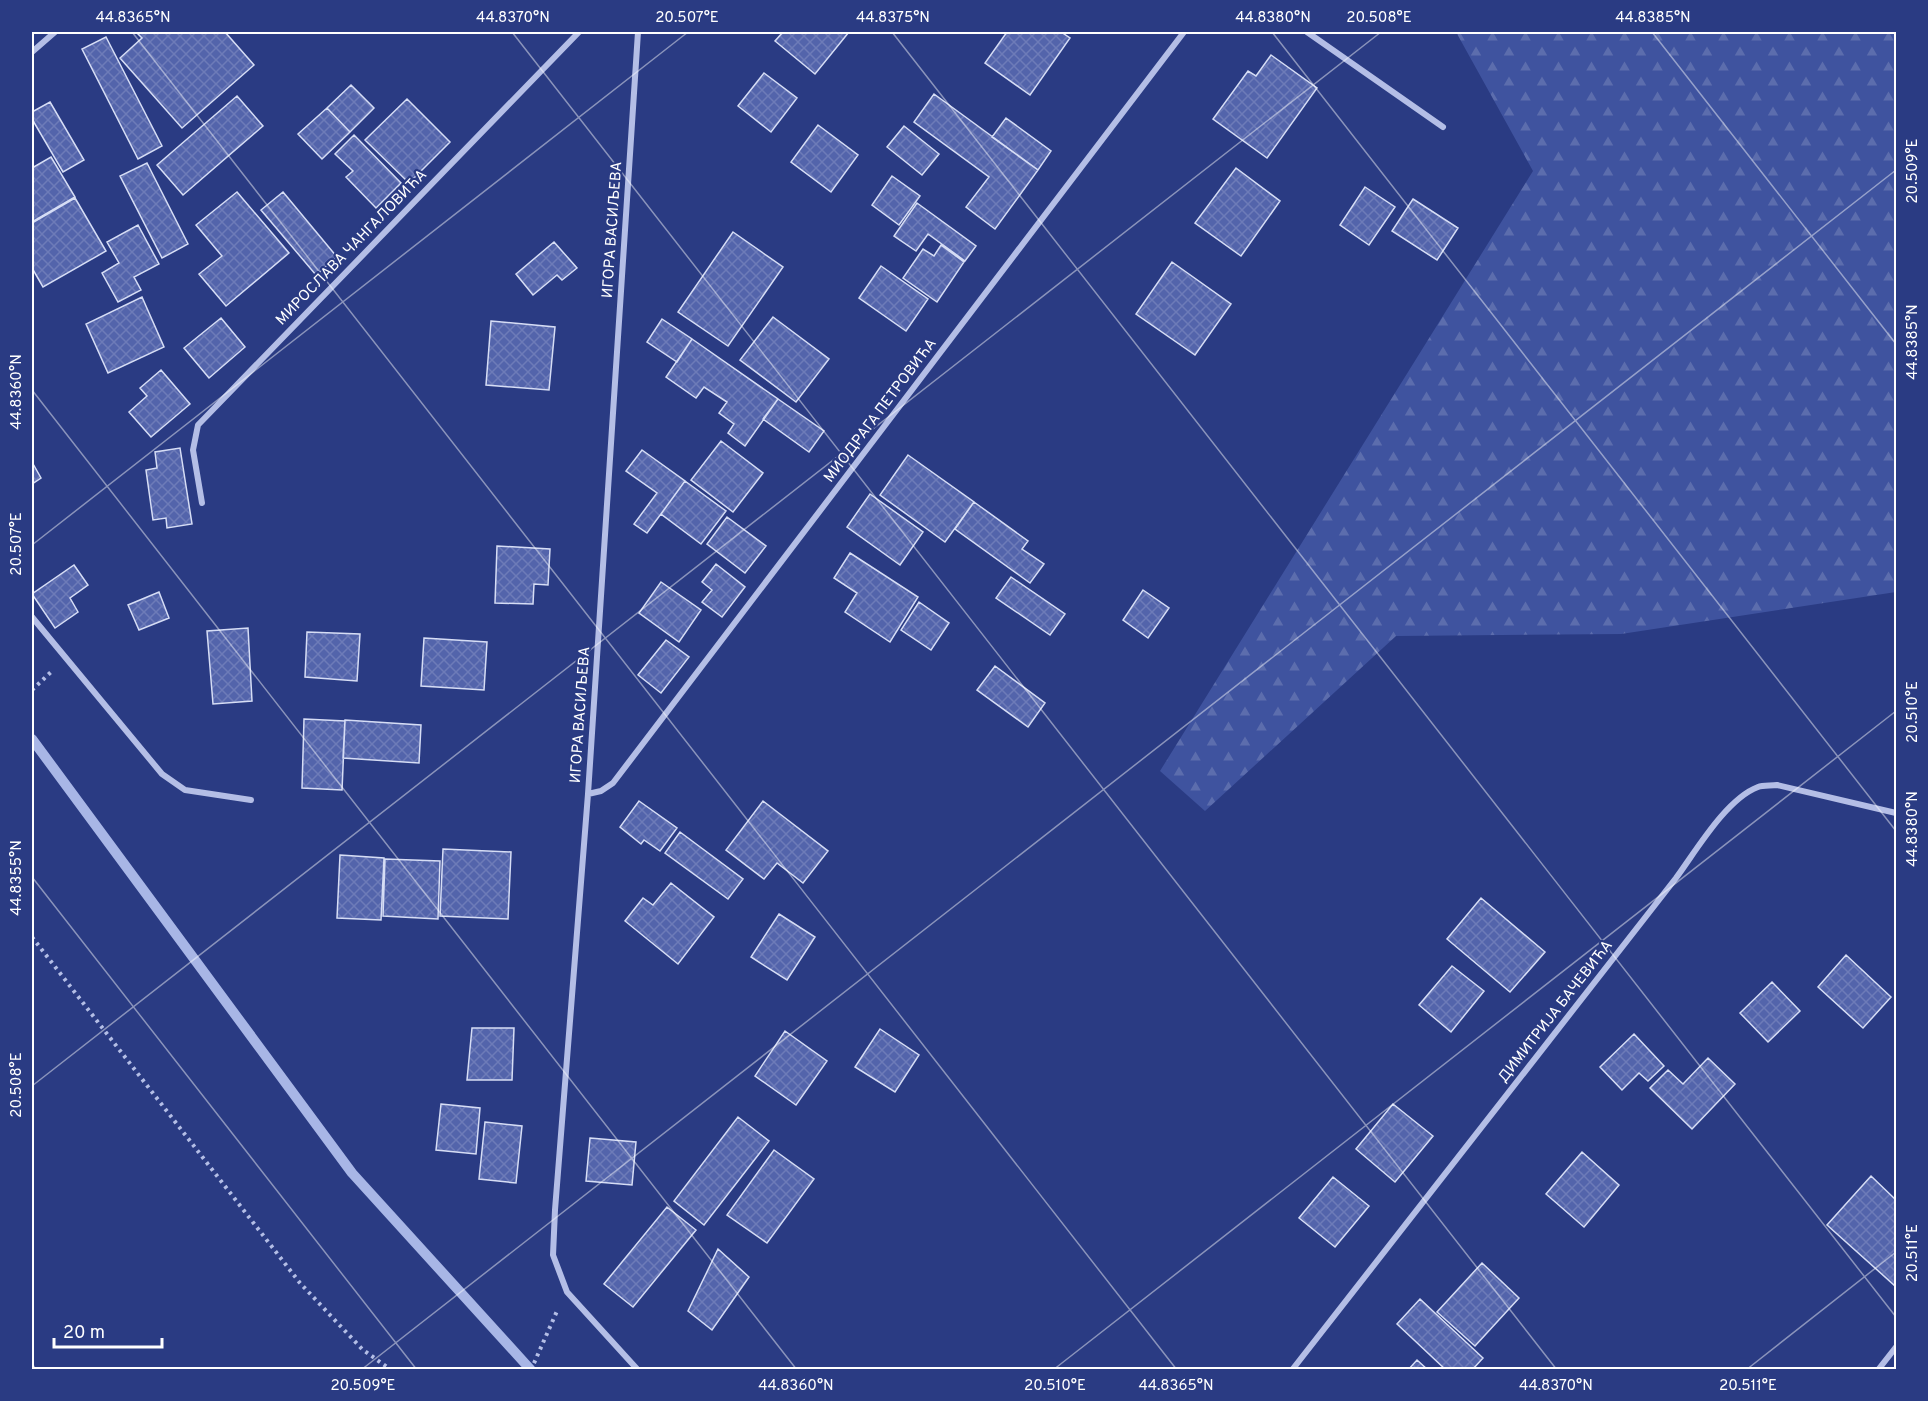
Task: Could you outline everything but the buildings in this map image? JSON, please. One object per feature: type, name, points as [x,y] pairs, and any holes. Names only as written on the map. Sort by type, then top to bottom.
[{"type":"street","points":[[32,52],[55,32]]},
{"type":"street","name":"МИРОСЛАВА ЧАНГАЛОВИЋА","points":[[202,503],[193,450],[198,425],[579,32]]},
{"type":"street","name":"ИГОРА ВАСИЉЕВА","points":[[638,32],[588,794],[555,1210],[554,1255],[567,1292],[638,1370]]},
{"type":"street","name":"МИОДРАГА ПЕТРОВИЋА","points":[[588,794],[601,791],[613,783],[1184,32]]},
{"type":"street","points":[[1307,32],[1443,127]]},
{"type":"street","points":[[32,617],[162,774],[185,790],[251,800]]},
{"type":"street","name":"ДИМИТРИЈА БАЧЕВИЋА","points":[[1292,1370],[1725,812],[1740,797],[1759,787],[1777,785],[1896,813]]},
{"type":"street","points":[[1878,1370],[1896,1347]]},
{"type":"path","points":[[32,937],[300,1283],[362,1349],[391,1370]]},
{"type":"path","points":[[531,1370],[567,1292]]},
{"type":"green space","points":[[1456,32],[1896,32],[1896,592],[1621,634],[1396,636],[1205,811],[1160,771],[1533,171]]},
{"type":"waterway","points":[[32,739],[352,1173],[531,1370]]}]
